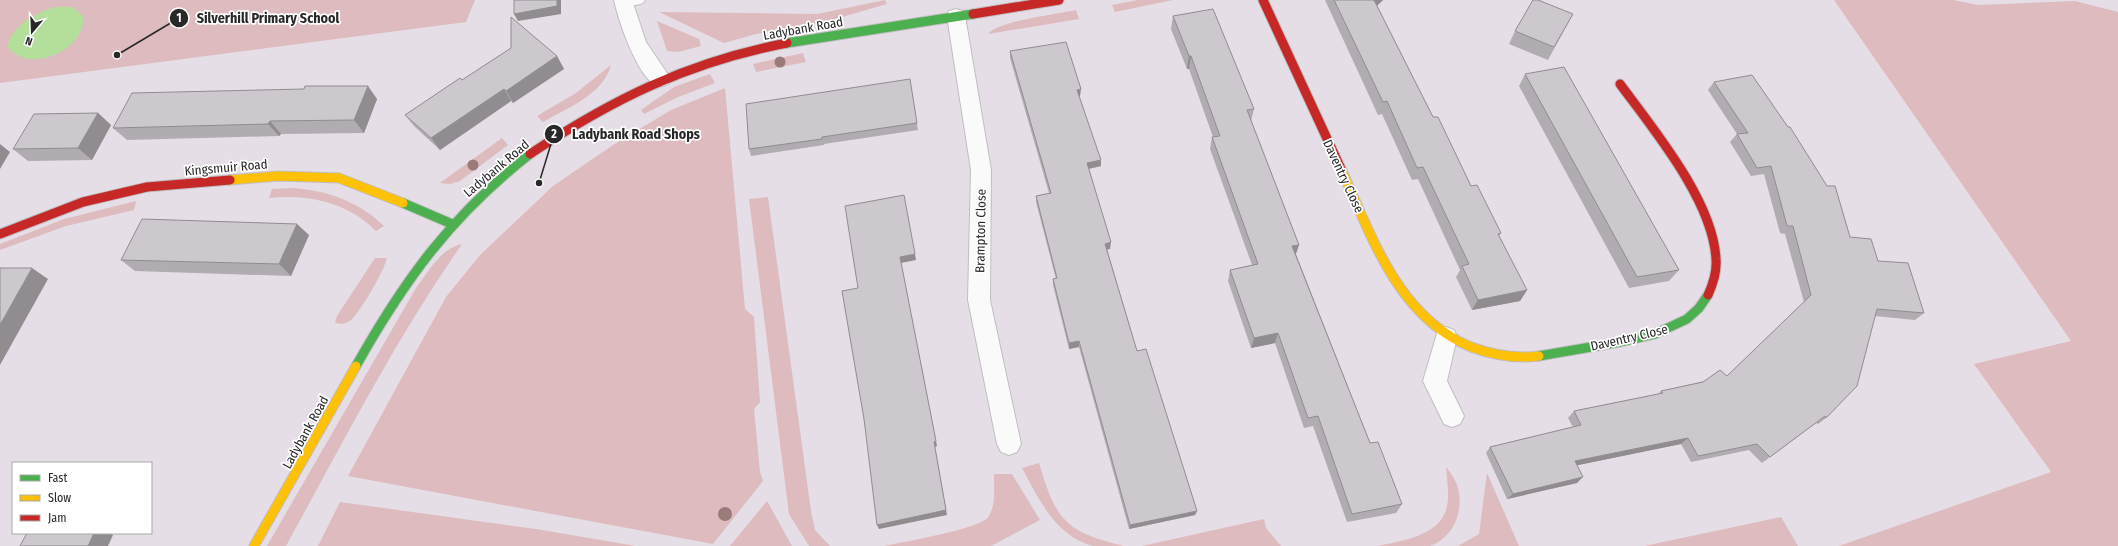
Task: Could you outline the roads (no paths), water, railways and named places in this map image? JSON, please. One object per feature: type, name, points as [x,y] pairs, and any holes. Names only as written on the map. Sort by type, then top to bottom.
[{"type":"street","points":[[628,0],[632,38],[647,62],[662,79]]},
{"type":"street","name":"Ladybank Road","points":[[254,546],[399,294],[418,265],[452,224],[489,188],[548,142],[598,111],[662,79],[719,59],[769,46],[1059,0]]},
{"type":"street","name":"Daventry Close","points":[[1263,0],[1388,270],[1411,305],[1426,322],[1446,337],[1492,353],[1534,357],[1631,340],[1668,330],[1686,320],[1702,304],[1711,290],[1716,274],[1715,245],[1709,225],[1678,170],[1649,124],[1620,84]]},
{"type":"street","name":"Brampton Close","points":[[956,16],[981,170],[979,300],[990,359],[1009,444]]},
{"type":"street","name":"Kingsmuir Road","points":[[0,234],[83,202],[140,189],[213,180],[278,176],[318,176],[338,178],[364,186],[452,224]]},
{"type":"street","points":[[1446,337],[1435,381],[1452,416]]},
{"type":"place","name":"Silverhill Primary School","points":[[117,55]]},
{"type":"place","name":"Ladybank Road Shops","points":[[539,183]]}]
